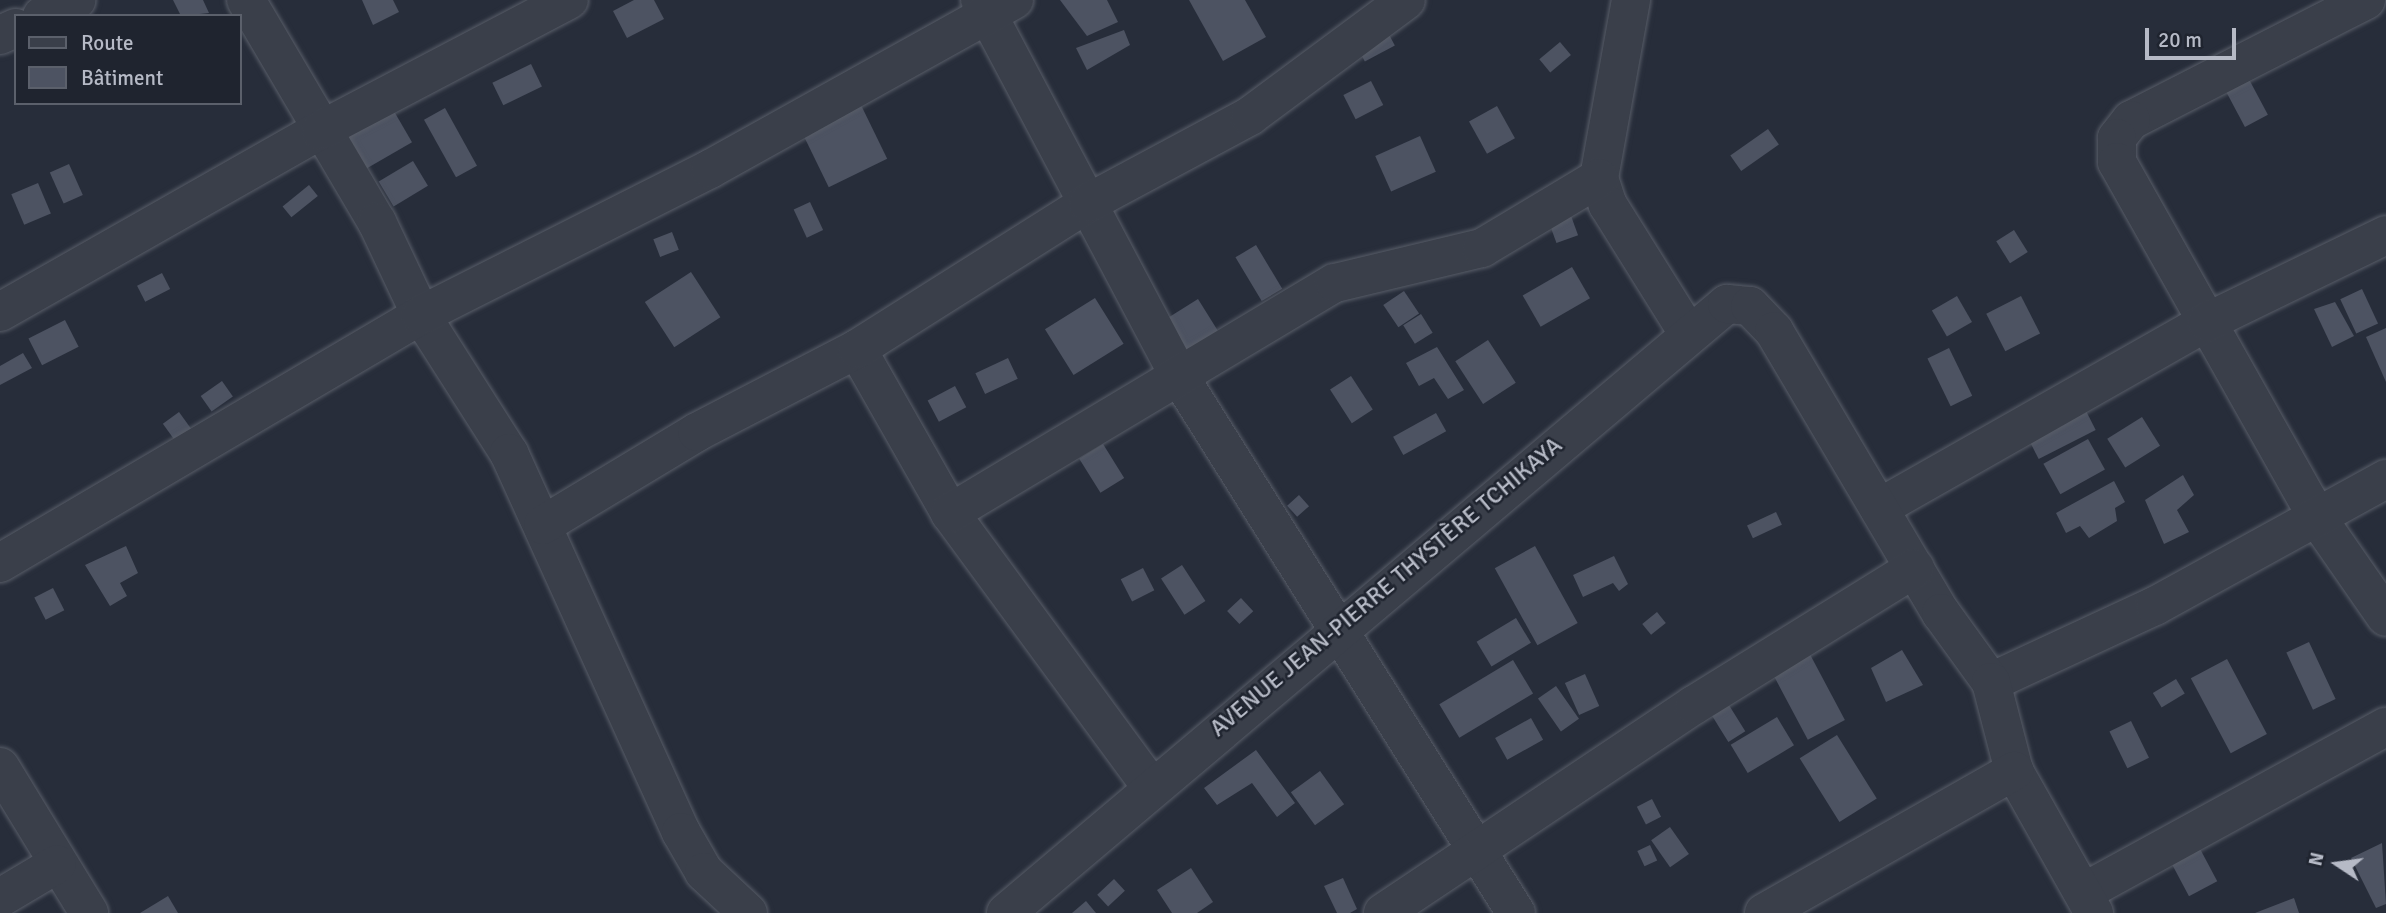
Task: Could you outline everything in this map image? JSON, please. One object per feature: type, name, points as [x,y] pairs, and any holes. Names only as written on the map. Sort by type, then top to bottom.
[{"type":"street","points":[[46,14],[76,0]]},
{"type":"street","points":[[246,0],[321,130],[421,315],[509,453],[681,832],[704,872],[748,913]]},
{"type":"street","points":[[0,312],[321,130],[569,0]]},
{"type":"street","points":[[543,525],[697,432],[857,349],[1088,203],[1250,116],[1406,0]]},
{"type":"street","points":[[1631,0],[1599,178],[1608,205],[1688,333]]},
{"type":"street","points":[[2366,0],[2131,120],[2117,138],[2117,162],[2318,519],[2386,617]]},
{"type":"street","points":[[0,563],[421,315],[710,169],[994,5],[1088,203],[1179,376],[1335,631],[1516,913]]},
{"type":"street","points":[[950,513],[1335,283],[1482,248],[1599,178]]},
{"type":"street","points":[[1879,509],[2207,322],[2386,235]]},
{"type":"street","name":"AVENUE JEAN-PIERRE THYSTÈRE TCHIKAYA","points":[[1006,913],[1335,631],[1688,333],[1727,304],[1750,306],[1774,331],[1915,568],[1991,682],[2014,771],[2089,903]]},
{"type":"street","points":[[857,349],[950,513],[1151,787]]},
{"type":"street","points":[[1991,682],[2155,606],[2318,519],[2386,479]]},
{"type":"street","points":[[1383,913],[1694,705],[1915,568]]},
{"type":"street","points":[[2089,903],[2386,727]]},
{"type":"street","points":[[0,766],[89,913]]},
{"type":"street","points":[[1764,913],[2014,771]]},
{"type":"street","points":[[0,898],[57,864]]},
{"type":"building","points":[[173,0],[203,0],[209,13],[200,14],[180,14]]},
{"type":"building","points":[[362,0],[393,0],[399,12],[373,25]]},
{"type":"building","points":[[634,0],[654,0],[664,19],[627,38],[613,11]]},
{"type":"building","points":[[1060,0],[1107,0],[1118,22],[1087,36]]},
{"type":"building","points":[[1189,0],[1245,0],[1266,37],[1223,61]]},
{"type":"building","points":[[1385,27],[1395,46],[1365,62],[1355,43]]},
{"type":"building","points":[[1124,30],[1130,45],[1087,70],[1076,48]]},
{"type":"building","points":[[1560,42],[1571,55],[1550,72],[1539,59]]},
{"type":"building","points":[[531,64],[542,86],[503,105],[492,83]]},
{"type":"building","points":[[2243,68],[2268,115],[2245,127],[2220,80]]},
{"type":"building","points":[[1371,81],[1383,105],[1356,119],[1343,95]]},
{"type":"building","points":[[860,103],[887,159],[829,187],[802,131]]},
{"type":"building","points":[[391,106],[412,142],[365,169],[344,133]]},
{"type":"building","points":[[1497,106],[1515,138],[1487,154],[1469,122]]},
{"type":"building","points":[[445,108],[477,166],[456,177],[424,120]]},
{"type":"building","points":[[1768,129],[1779,145],[1741,171],[1730,155]]},
{"type":"building","points":[[1420,136],[1436,172],[1391,192],[1375,156]]},
{"type":"building","points":[[413,161],[428,186],[394,206],[379,182]]},
{"type":"building","points":[[69,164],[83,195],[64,204],[50,173]]},
{"type":"building","points":[[38,183],[51,213],[24,225],[11,194]]},
{"type":"building","points":[[309,185],[318,196],[291,217],[283,206]]},
{"type":"building","points":[[1562,191],[1578,235],[1556,243],[1540,199]]},
{"type":"building","points":[[810,202],[823,230],[807,238],[794,210]]},
{"type":"building","points":[[2014,230],[2028,252],[2010,263],[1996,241]]},
{"type":"building","points":[[672,232],[679,250],[660,257],[653,239]]},
{"type":"building","points":[[1256,245],[1282,289],[1262,301],[1235,257]]},
{"type":"building","points":[[1572,267],[1590,298],[1541,327],[1523,296]]},
{"type":"building","points":[[691,272],[720,317],[674,347],[645,302]]},
{"type":"building","points":[[162,273],[170,289],[145,302],[137,286]]},
{"type":"building","points":[[2362,289],[2378,323],[2356,334],[2340,299]]},
{"type":"building","points":[[1404,291],[1419,313],[1398,327],[1383,305]]},
{"type":"building","points":[[1957,296],[1972,322],[1947,336],[1932,310]]},
{"type":"building","points":[[2021,296],[2040,333],[2005,351],[1986,314]]},
{"type":"building","points":[[1095,298],[1124,344],[1074,375],[1045,329]]},
{"type":"building","points":[[1198,299],[1218,331],[1185,352],[1165,320]]},
{"type":"building","points":[[2335,302],[2354,336],[2332,347],[2314,309]]},
{"type":"building","points":[[1421,314],[1433,333],[1415,344],[1403,325]]},
{"type":"building","points":[[65,320],[79,347],[42,365],[28,339]]},
{"type":"building","points":[[2386,328],[2386,382],[2366,337]]},
{"type":"building","points":[[1488,340],[1516,383],[1483,404],[1455,361]]},
{"type":"building","points":[[1437,347],[1464,390],[1448,399],[1434,378],[1419,386],[1406,363]]},
{"type":"building","points":[[1949,348],[1972,396],[1951,406],[1927,359]]},
{"type":"building","points":[[23,353],[32,368],[0,385],[0,366]]},
{"type":"building","points":[[1008,358],[1018,379],[985,394],[975,373]]},
{"type":"building","points":[[1351,376],[1373,410],[1352,423],[1330,390]]},
{"type":"building","points":[[222,381],[233,397],[212,411],[201,396]]},
{"type":"building","points":[[955,386],[966,407],[939,422],[928,401]]},
{"type":"building","points":[[2083,405],[2096,430],[2039,459],[2026,434]]},
{"type":"building","points":[[179,412],[193,431],[177,443],[163,424]]},
{"type":"building","points":[[1436,413],[1446,431],[1403,455],[1393,437]]},
{"type":"building","points":[[2142,417],[2160,446],[2125,468],[2107,439]]},
{"type":"building","points":[[2088,439],[2105,470],[2060,494],[2043,464]]},
{"type":"building","points":[[1103,444],[1124,478],[1100,493],[1079,459]]},
{"type":"building","points":[[2183,475],[2194,495],[2177,510],[2189,532],[2164,544],[2145,500]]},
{"type":"building","points":[[2114,481],[2125,502],[2115,508],[2117,521],[2089,538],[2080,526],[2066,533],[2056,513]]},
{"type":"building","points":[[1299,495],[1309,506],[1297,517],[1287,506]]},
{"type":"building","points":[[1776,512],[1782,525],[1753,538],[1747,526]]},
{"type":"building","points":[[126,546],[138,573],[120,583],[127,596],[110,606],[85,565]]},
{"type":"building","points":[[1535,546],[1578,623],[1537,645],[1495,568]]},
{"type":"building","points":[[1614,556],[1628,584],[1619,591],[1613,583],[1583,597],[1573,575]]},
{"type":"building","points":[[1182,565],[1205,601],[1184,615],[1161,579]]},
{"type":"building","points":[[1143,568],[1154,590],[1132,602],[1121,579]]},
{"type":"building","points":[[53,588],[64,610],[46,620],[34,598]]},
{"type":"building","points":[[1241,598],[1253,611],[1239,624],[1227,611]]},
{"type":"building","points":[[1657,612],[1666,623],[1651,635],[1642,624]]},
{"type":"building","points":[[1516,618],[1531,643],[1492,667],[1477,642]]},
{"type":"building","points":[[2309,642],[2336,699],[2313,710],[2286,653]]},
{"type":"building","points":[[1805,645],[1845,720],[1808,740],[1768,665]]},
{"type":"building","points":[[1902,650],[1923,685],[1886,702],[1871,668]]},
{"type":"building","points":[[2227,659],[2267,734],[2231,753],[2191,678]]},
{"type":"building","points":[[1513,660],[1533,693],[1459,738],[1439,704]]},
{"type":"building","points":[[1585,674],[1599,706],[1579,715],[1565,683]]},
{"type":"building","points":[[2176,679],[2185,694],[2162,707],[2153,693]]},
{"type":"building","points":[[1556,686],[1579,719],[1561,731],[1538,699]]},
{"type":"building","points":[[1722,694],[1745,731],[1728,742],[1705,705]]},
{"type":"building","points":[[1777,717],[1794,745],[1748,773],[1731,745]]},
{"type":"building","points":[[1531,718],[1543,740],[1507,760],[1495,738]]},
{"type":"building","points":[[2131,721],[2149,758],[2127,768],[2109,732]]},
{"type":"building","points":[[1837,735],[1877,799],[1839,822],[1800,758]]},
{"type":"building","points":[[1256,750],[1295,803],[1277,817],[1252,783],[1217,805],[1204,788]]},
{"type":"building","points":[[1320,771],[1344,804],[1315,825],[1291,792]]},
{"type":"building","points":[[1652,799],[1661,817],[1646,825],[1637,807]]},
{"type":"building","points":[[1670,827],[1689,854],[1670,867],[1651,840]]},
{"type":"building","points":[[2382,843],[2386,904],[2376,908],[2351,858]]},
{"type":"building","points":[[1650,845],[1657,860],[1644,866],[1637,851]]},
{"type":"building","points":[[2198,845],[2217,881],[2189,896],[2170,860]]},
{"type":"building","points":[[1191,868],[1213,902],[1197,913],[1172,913],[1157,890]]},
{"type":"building","points":[[1343,878],[1357,909],[1350,913],[1337,913],[1324,886]]},
{"type":"building","points":[[1114,879],[1125,891],[1108,906],[1097,895]]},
{"type":"building","points":[[168,896],[178,913],[140,913]]},
{"type":"building","points":[[2294,898],[2299,913],[2255,913]]},
{"type":"building","points":[[1086,901],[1096,913],[1072,913]]}]
